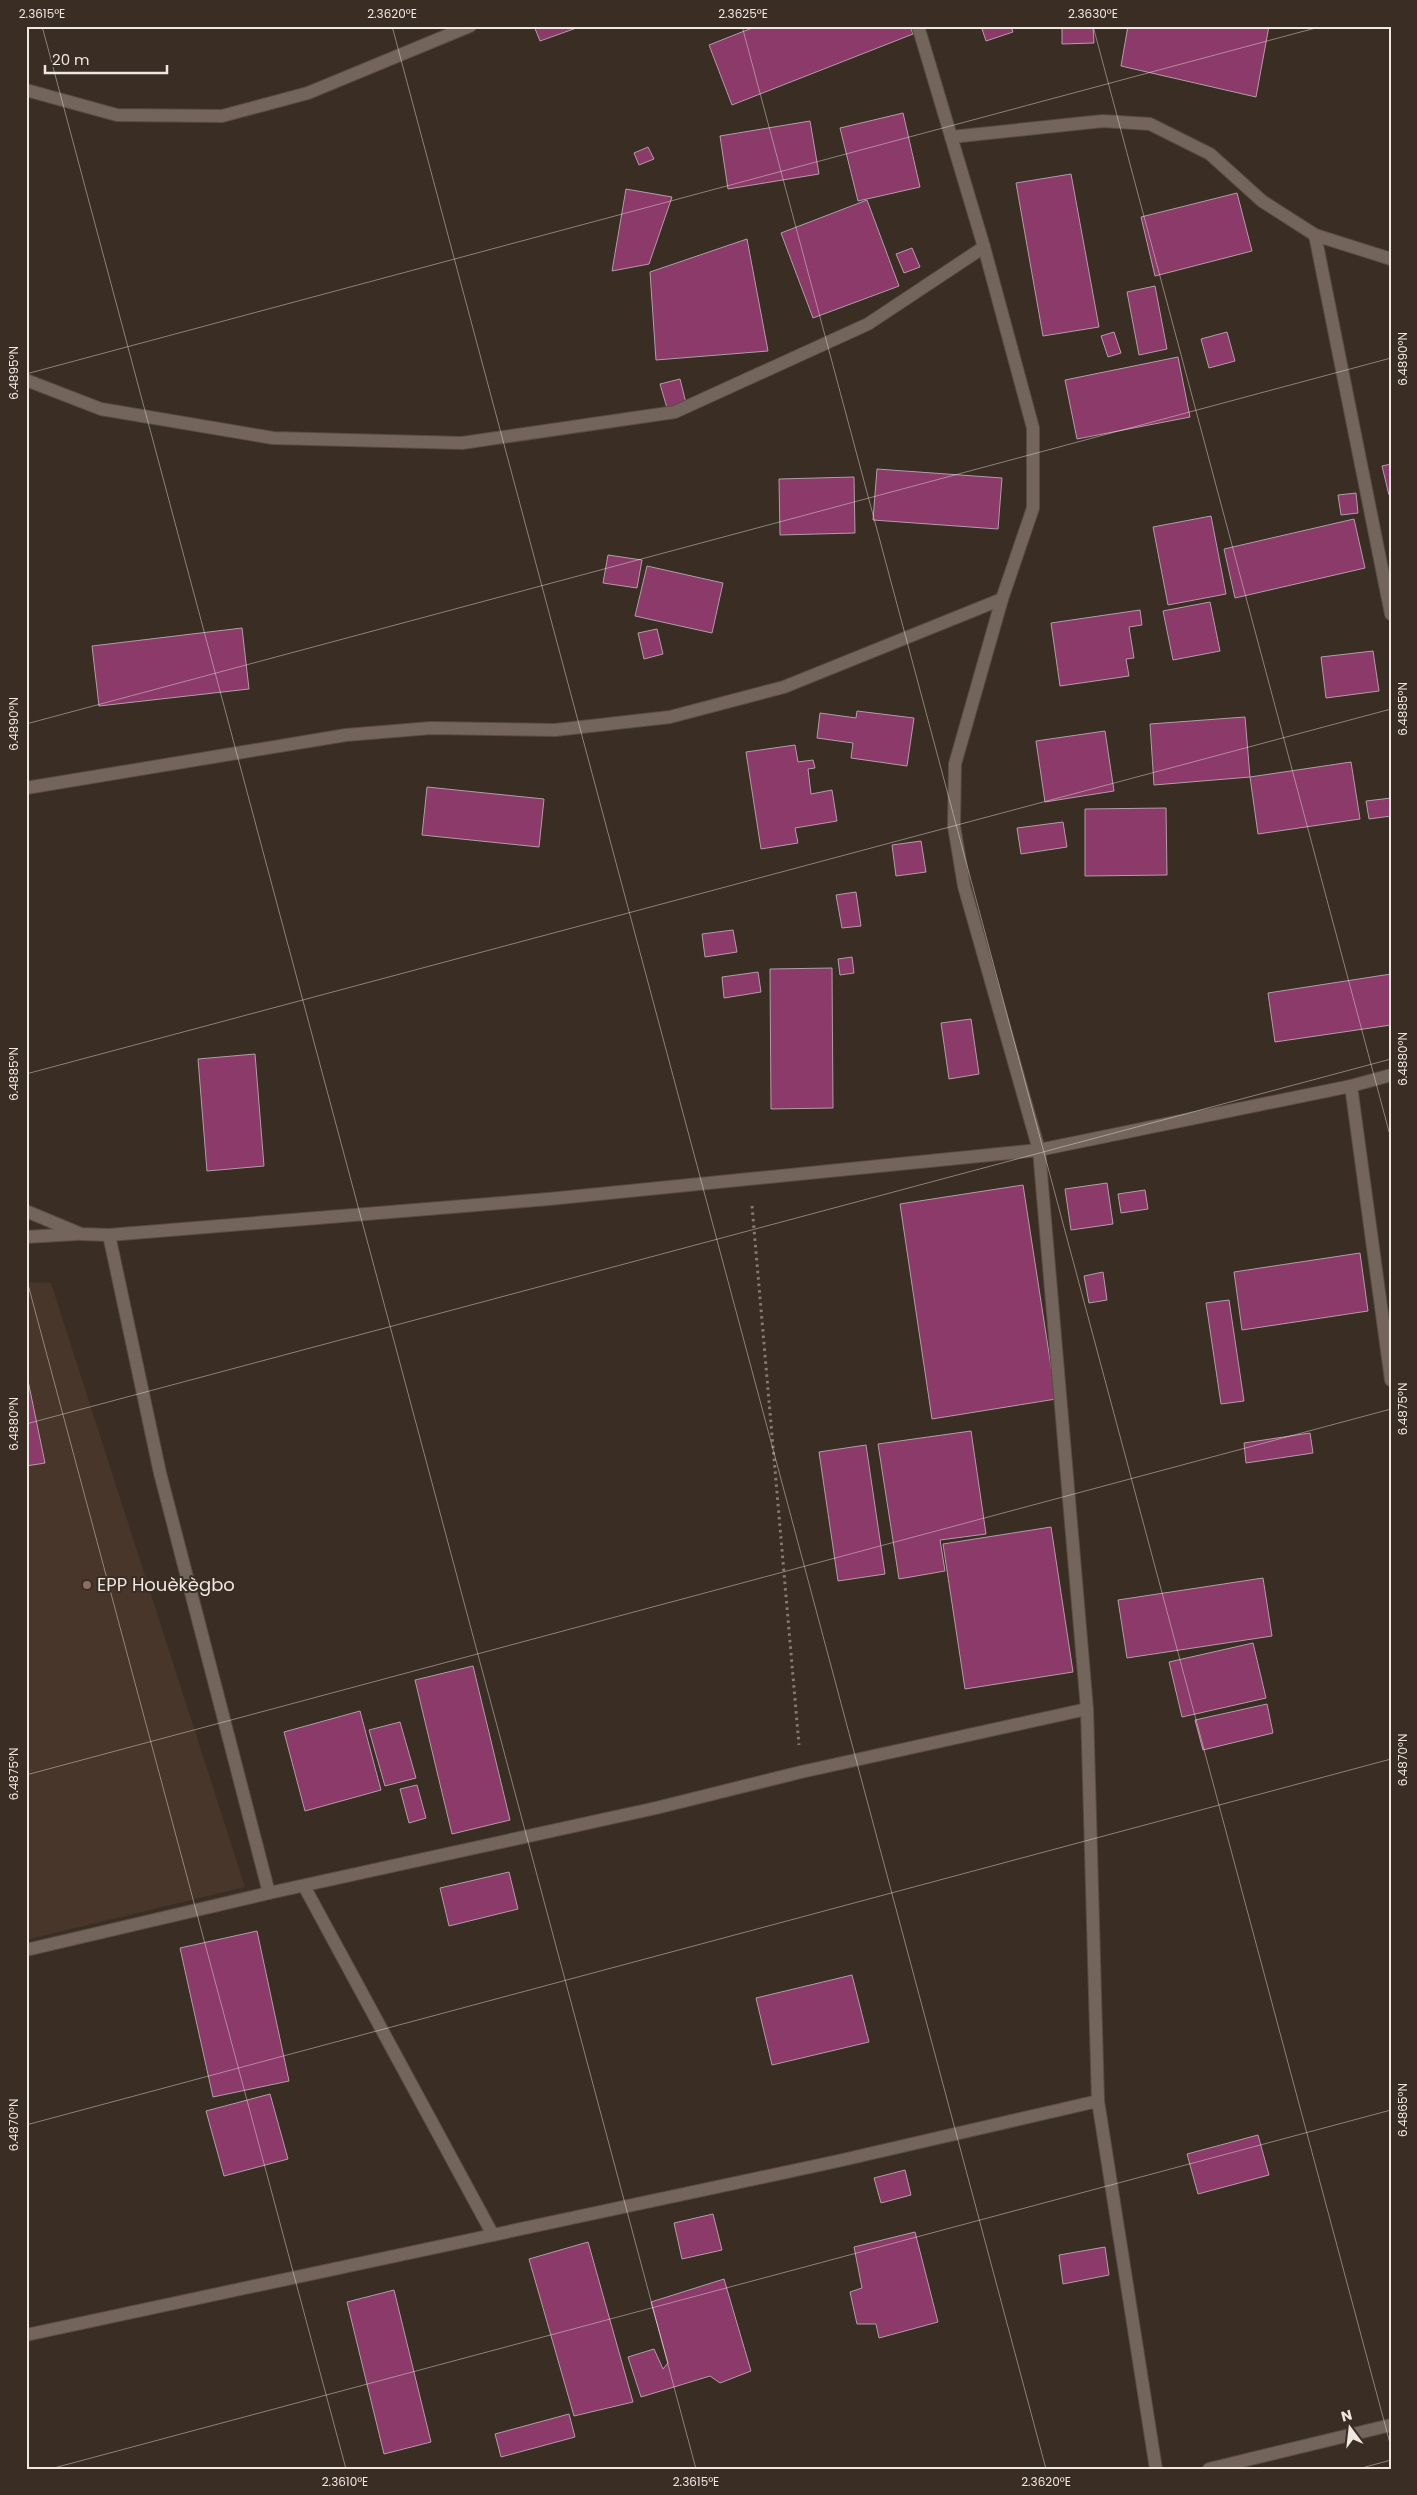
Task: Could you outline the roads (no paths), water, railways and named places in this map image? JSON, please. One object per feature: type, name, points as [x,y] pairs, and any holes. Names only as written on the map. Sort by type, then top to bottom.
[{"type":"street","points":[[26,90],[117,115],[222,116],[308,93],[470,26]]},
{"type":"street","points":[[918,26],[984,247],[1033,428],[1032,508],[1002,599],[955,764],[954,826],[964,886],[1039,1150],[1087,1709],[1098,2101],[1156,2469]]},
{"type":"street","points":[[951,137],[1103,121],[1150,124],[1210,154],[1262,201],[1315,235],[1391,259]]},
{"type":"street","points":[[1315,235],[1391,614]]},
{"type":"street","points":[[26,380],[101,409],[273,438],[462,443],[675,412],[868,324],[984,247]]},
{"type":"street","points":[[26,788],[346,736],[431,728],[554,730],[670,717],[784,687],[1002,599]]},
{"type":"street","points":[[26,1237],[81,1234],[109,1235],[750,1180],[1039,1150],[1351,1086],[1391,1075]]},
{"type":"street","points":[[1351,1086],[1391,1380]]},
{"type":"street","points":[[26,1211],[81,1234]]},
{"type":"street","points":[[109,1235],[160,1473],[268,1893]]},
{"type":"street","points":[[26,1950],[268,1893],[656,1808],[801,1772],[1087,1709]]},
{"type":"street","points":[[304,1886],[493,2235]]},
{"type":"street","points":[[26,2335],[838,2161],[1098,2101]]},
{"type":"street","points":[[1209,2469],[1391,2425]]},
{"type":"place","name":"EPP Houèkègbo","points":[[87,1585]]}]
